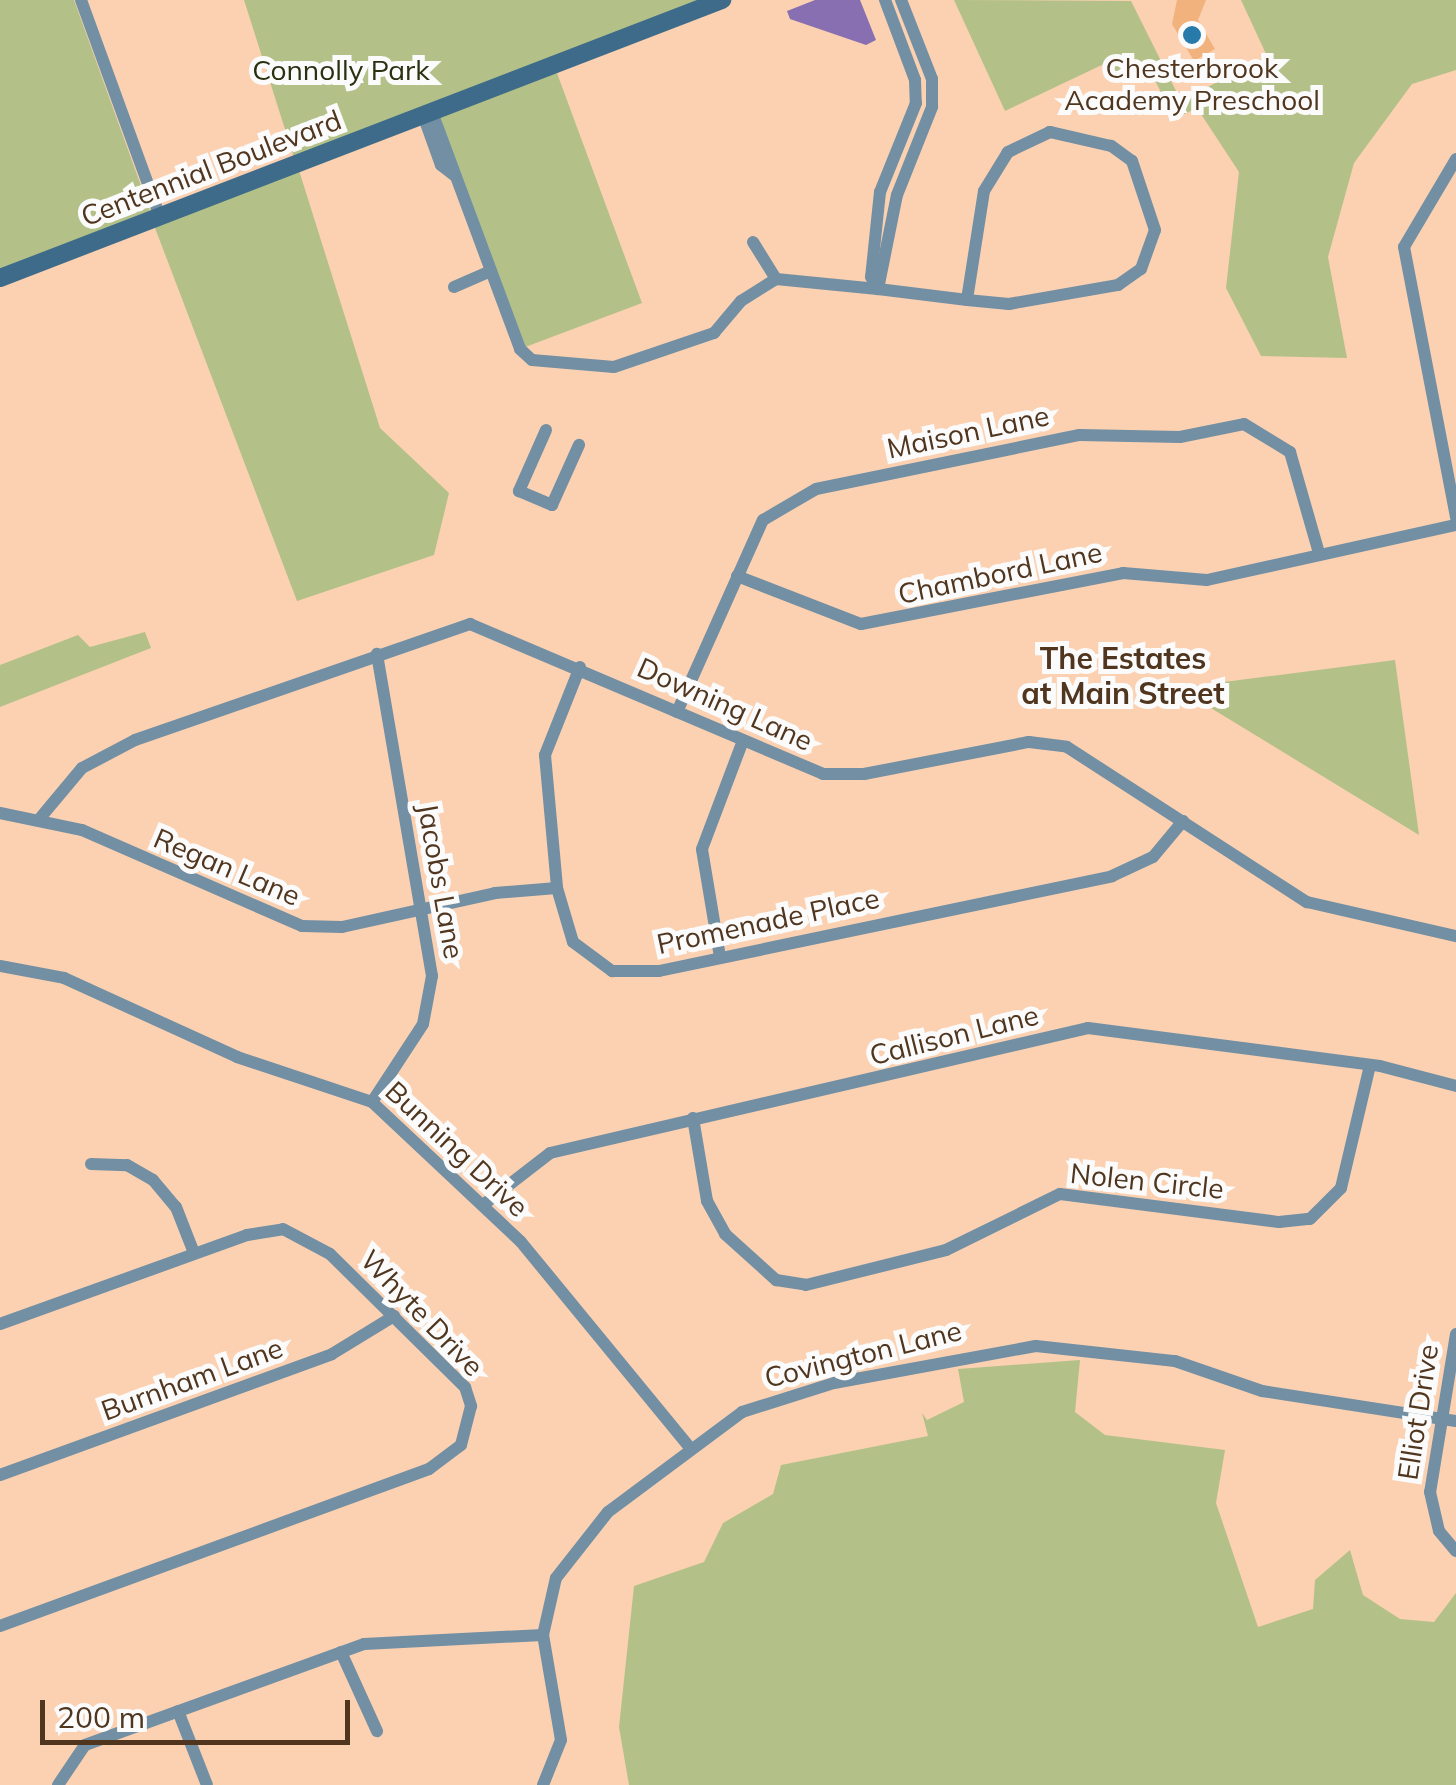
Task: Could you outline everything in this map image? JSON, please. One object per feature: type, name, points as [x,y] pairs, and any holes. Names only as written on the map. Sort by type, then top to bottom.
[{"type":"main road","name":"Centennial Boulevard","points":[[0,278],[722,0]]},
{"type":"street","points":[[81,0],[160,216]]},
{"type":"street","points":[[878,289],[871,277],[880,192],[916,103],[916,80],[885,0]]},
{"type":"street","points":[[878,289],[897,195],[932,108],[932,79],[901,0]]},
{"type":"street","points":[[428,113],[440,164],[456,177],[490,271],[532,360],[614,367],[714,333],[741,301],[776,279],[967,300],[1044,301],[1118,285],[1141,269],[1155,230],[1132,161],[1111,146],[1050,132],[1008,152],[984,191],[967,300]]},
{"type":"street","points":[[1456,160],[1404,247],[1456,522]]},
{"type":"street","points":[[754,242],[776,279]]},
{"type":"street","points":[[454,288],[490,271]]},
{"type":"street","name":"Maison Lane","points":[[677,712],[763,520],[796,494],[1080,435],[1180,437],[1244,424],[1290,452],[1319,553]]},
{"type":"street","points":[[546,430],[520,491],[552,505],[579,445]]},
{"type":"street","name":"Chambord Lane","points":[[737,576],[861,624],[1098,577],[1208,580],[1456,522]]},
{"type":"street","name":"Downing Lane","points":[[42,817],[94,759],[376,654],[470,624],[580,667],[742,743],[841,776],[1048,743],[1085,755],[1306,902],[1456,936]]},
{"type":"street","name":"Jacobs Lane","points":[[372,1102],[432,1000],[421,912],[376,654]]},
{"type":"street","name":"Promenade Place","points":[[580,667],[546,755],[557,888],[573,942],[612,971],[720,957],[1112,876],[1153,857],[1183,821]]},
{"type":"street","points":[[720,957],[702,849],[742,743]]},
{"type":"street","name":"Regan Lane","points":[[0,813],[42,817],[302,926],[421,912],[495,892],[557,888]]},
{"type":"street","name":"Bunning Drive","points":[[0,966],[64,978],[237,1058],[372,1102],[484,1205],[688,1445]]},
{"type":"street","name":"Callison Lane","points":[[484,1205],[550,1152],[1112,1026],[1370,1064],[1456,1086]]},
{"type":"street","name":"Nolen Circle","points":[[693,1118],[707,1201],[725,1234],[776,1280],[806,1285],[946,1250],[1060,1194],[1278,1222],[1310,1219],[1341,1188],[1370,1064]]},
{"type":"street","points":[[90,1164],[127,1165],[153,1180],[176,1208],[194,1253]]},
{"type":"street","name":"Whyte Drive","points":[[0,1324],[194,1253],[267,1230],[294,1231],[330,1254],[466,1387],[471,1420],[454,1452],[430,1469],[0,1626]]},
{"type":"street","name":"Burnham Lane","points":[[0,1476],[332,1354],[394,1316]]},
{"type":"street","name":"Elliot Drive","points":[[1456,1334],[1449,1420],[1431,1502],[1439,1531],[1456,1550]]},
{"type":"street","name":"Covington Lane","points":[[543,1785],[561,1740],[544,1635],[566,1562],[608,1512],[688,1445],[769,1402],[1008,1346],[1175,1361],[1262,1391],[1449,1420]]},
{"type":"street","points":[[58,1785],[78,1750],[341,1652],[405,1638],[544,1635]]},
{"type":"street","points":[[341,1652],[377,1731]]},
{"type":"street","points":[[178,1711],[207,1785]]},
{"type":"green space","name":"Connolly Park","points":[[0,0],[74,0],[153,219],[296,164],[244,0],[703,0],[554,65],[642,303],[520,349],[432,112],[297,164],[380,428],[449,493],[434,555],[297,601],[152,220],[0,278]]},
{"type":"green space","points":[[954,0],[1131,1],[1181,101],[1267,56],[1241,0],[1456,0],[1456,70],[1412,84],[1354,163],[1328,257],[1347,358],[1261,356],[1226,288],[1239,172],[1197,108],[1174,119],[1149,68],[1116,83],[1106,63],[1005,111]]},
{"type":"green space","points":[[145,632],[151,648],[0,707],[0,665],[78,635],[90,647]]},
{"type":"green space","points":[[1395,660],[1419,835],[1178,688]]},
{"type":"green space","points":[[1080,1360],[1075,1412],[1105,1435],[1225,1450],[1216,1503],[1258,1627],[1313,1609],[1315,1580],[1350,1550],[1363,1595],[1400,1619],[1434,1622],[1456,1593],[1456,1785],[629,1785],[619,1727],[634,1586],[704,1562],[723,1523],[773,1494],[781,1465],[928,1436],[922,1413],[927,1420],[964,1402],[958,1369]]},
{"type":"shaded area","points":[[815,0],[860,0],[876,40],[866,45],[790,19],[787,11]]},
{"type":"building","name":"Chesterbrook Academy Preschool","points":[[1177,0],[1206,0],[1198,20],[1215,49],[1194,61],[1172,24]]},
{"type":"place","name":"Chesterbrook Academy Preschool","points":[[1192,35]]},
{"type":"district","name":"The Estates at Main Street","points":[[1123,675]]}]
